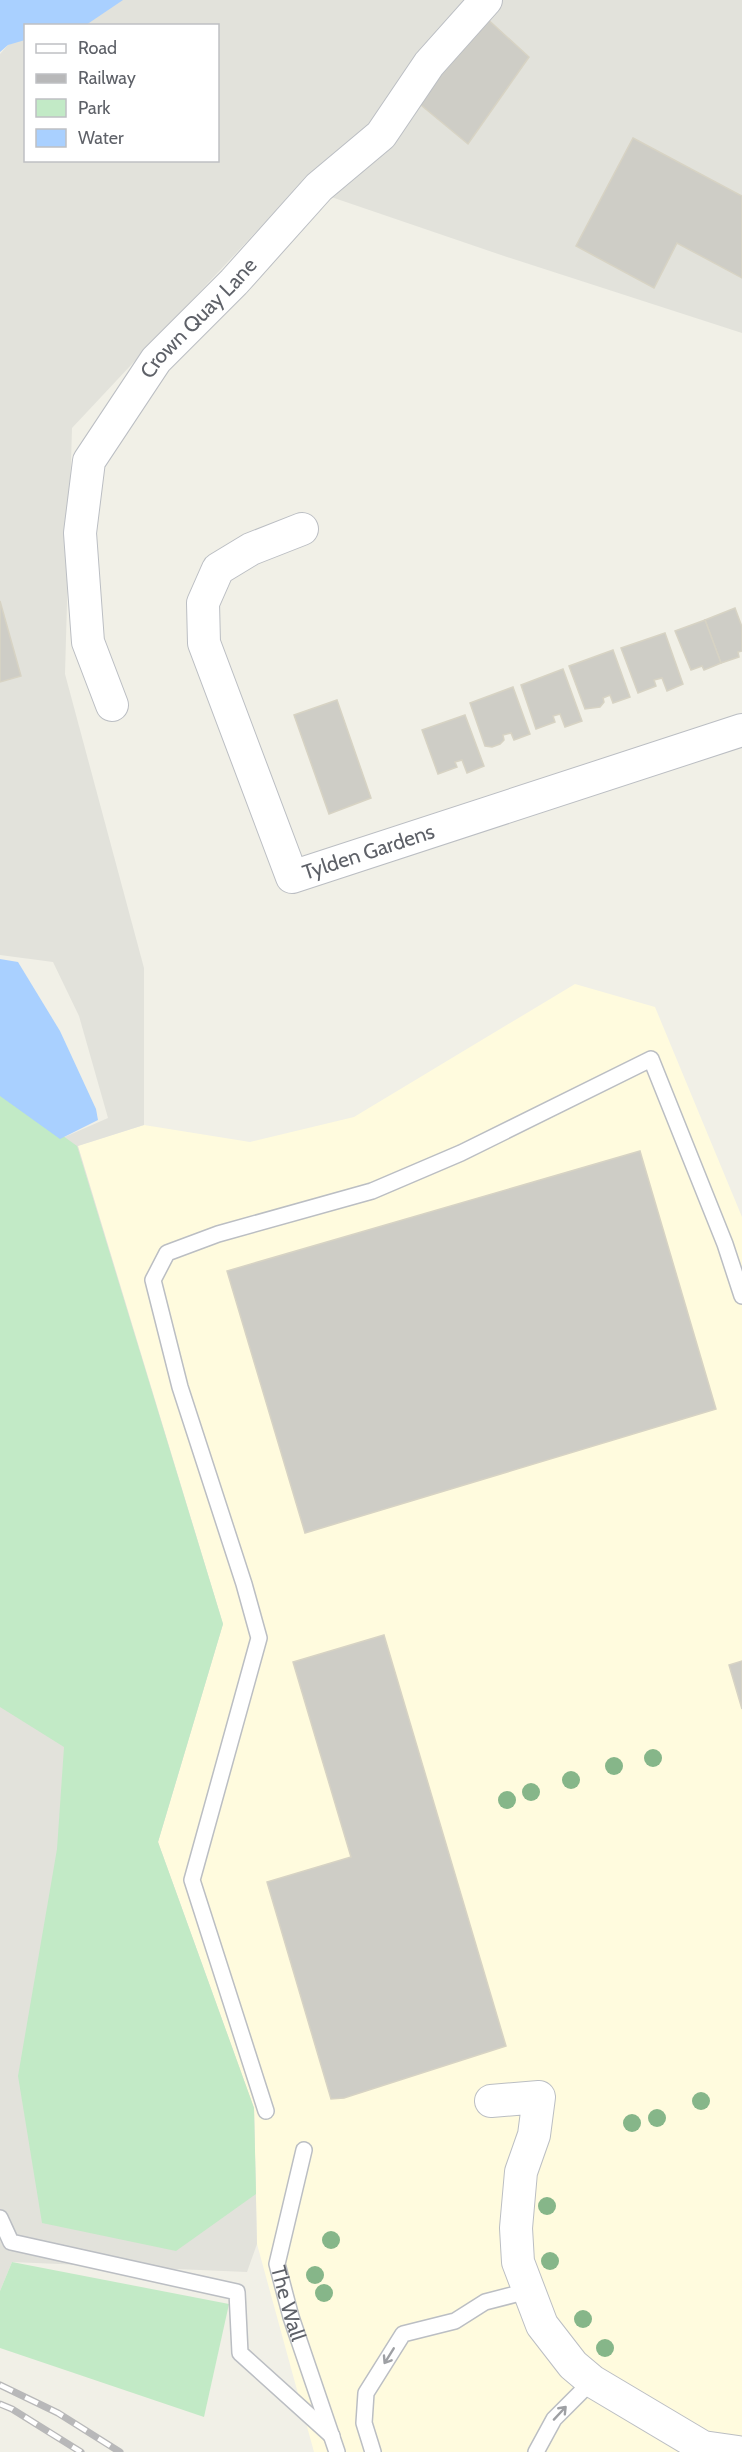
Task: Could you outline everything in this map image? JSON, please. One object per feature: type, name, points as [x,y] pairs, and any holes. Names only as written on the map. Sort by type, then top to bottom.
[{"type":"street","name":"Crown Quay Lane","points":[[112,705],[88,642],[80,533],[89,460],[156,360],[234,282],[319,187],[381,135],[429,64],[486,0]]},
{"type":"street","name":"Tylden Gardens","points":[[302,529],[251,549],[218,569],[203,603],[204,643],[292,877],[742,730]]},
{"type":"street","points":[[491,2101],[539,2097],[534,2135],[521,2172],[516,2228],[518,2262],[542,2325],[573,2365],[592,2381],[702,2450],[738,2452]]},
{"type":"lane","points":[[266,2111],[192,1880],[259,1638],[244,1584],[180,1387],[153,1280],[166,1253],[218,1234],[372,1191],[461,1153],[651,1059],[725,1244],[742,1296]]},
{"type":"lane","name":"The Wall","points":[[304,2150],[277,2264],[291,2317],[337,2452]]},
{"type":"lane","points":[[0,2218],[11,2242],[237,2292],[240,2353],[332,2436]]},
{"type":"lane","points":[[373,2452],[364,2422],[366,2393],[402,2334],[455,2321],[485,2302],[528,2291]]},
{"type":"lane","points":[[536,2452],[554,2419],[592,2381]]},
{"type":"shaded area","points":[[84,0],[742,0],[742,333],[504,256],[299,186],[72,428],[65,674],[144,968],[144,1125],[78,1146],[223,1624],[158,1842],[254,2108],[257,2244],[247,2272],[12,2262],[0,2291],[0,1095],[60,1139],[108,1118],[79,1016],[53,962],[0,955],[0,54],[8,45],[24,35],[24,162],[219,162],[219,24],[42,24]]},
{"type":"shaded area","points":[[575,984],[655,1007],[742,1217],[742,2452],[314,2452],[257,2244],[254,2108],[158,1842],[223,1624],[77,1146],[144,1125],[250,1142],[354,1117]]},
{"type":"green space","points":[[0,1052],[52,1128],[77,1146],[223,1624],[158,1842],[254,2108],[256,2194],[176,2251],[42,2223],[18,2076],[57,1849],[64,1747],[0,1707]]},
{"type":"green space","points":[[12,2262],[229,2304],[204,2417],[0,2348],[0,2291]]},
{"type":"water","points":[[0,0],[123,0],[87,24],[24,24],[24,40],[8,45],[0,52]]},
{"type":"water","points":[[0,959],[18,962],[60,1031],[96,1109],[98,1120],[60,1139],[0,1096]]},
{"type":"building","points":[[483,15],[529,57],[468,144],[416,101]]},
{"type":"building","points":[[633,138],[742,196],[742,278],[677,243],[654,288],[576,246]]},
{"type":"building","points":[[0,601],[21,676],[0,682]]},
{"type":"building","points":[[735,608],[742,627],[742,651],[738,652],[739,657],[721,663],[705,620]]},
{"type":"building","points":[[705,620],[721,663],[704,670],[702,666],[691,670],[675,631]]},
{"type":"building","points":[[665,633],[683,684],[667,691],[662,678],[654,680],[656,686],[638,693],[621,648]]},
{"type":"building","points":[[613,650],[630,697],[613,703],[610,695],[603,698],[604,702],[600,707],[585,709],[569,666]]},
{"type":"building","points":[[563,669],[582,721],[565,727],[560,714],[553,716],[555,722],[536,729],[521,685]]},
{"type":"building","points":[[513,687],[530,734],[514,740],[511,733],[503,735],[504,740],[500,744],[492,747],[485,746],[470,703]]},
{"type":"building","points":[[337,700],[371,798],[329,814],[294,715]]},
{"type":"building","points":[[465,715],[484,766],[467,773],[462,760],[455,762],[457,767],[438,774],[422,730]]},
{"type":"building","points":[[640,1151],[716,1409],[305,1533],[227,1271]]},
{"type":"building","points":[[384,1635],[506,2046],[344,2098],[331,2099],[267,1882],[351,1857],[293,1662]]},
{"type":"building","points":[[742,1661],[742,1709],[729,1665]]},
{"type":"railway","points":[[0,2385],[58,2413],[120,2452]]},
{"type":"railway","points":[[0,2404],[12,2409],[81,2452]]}]
